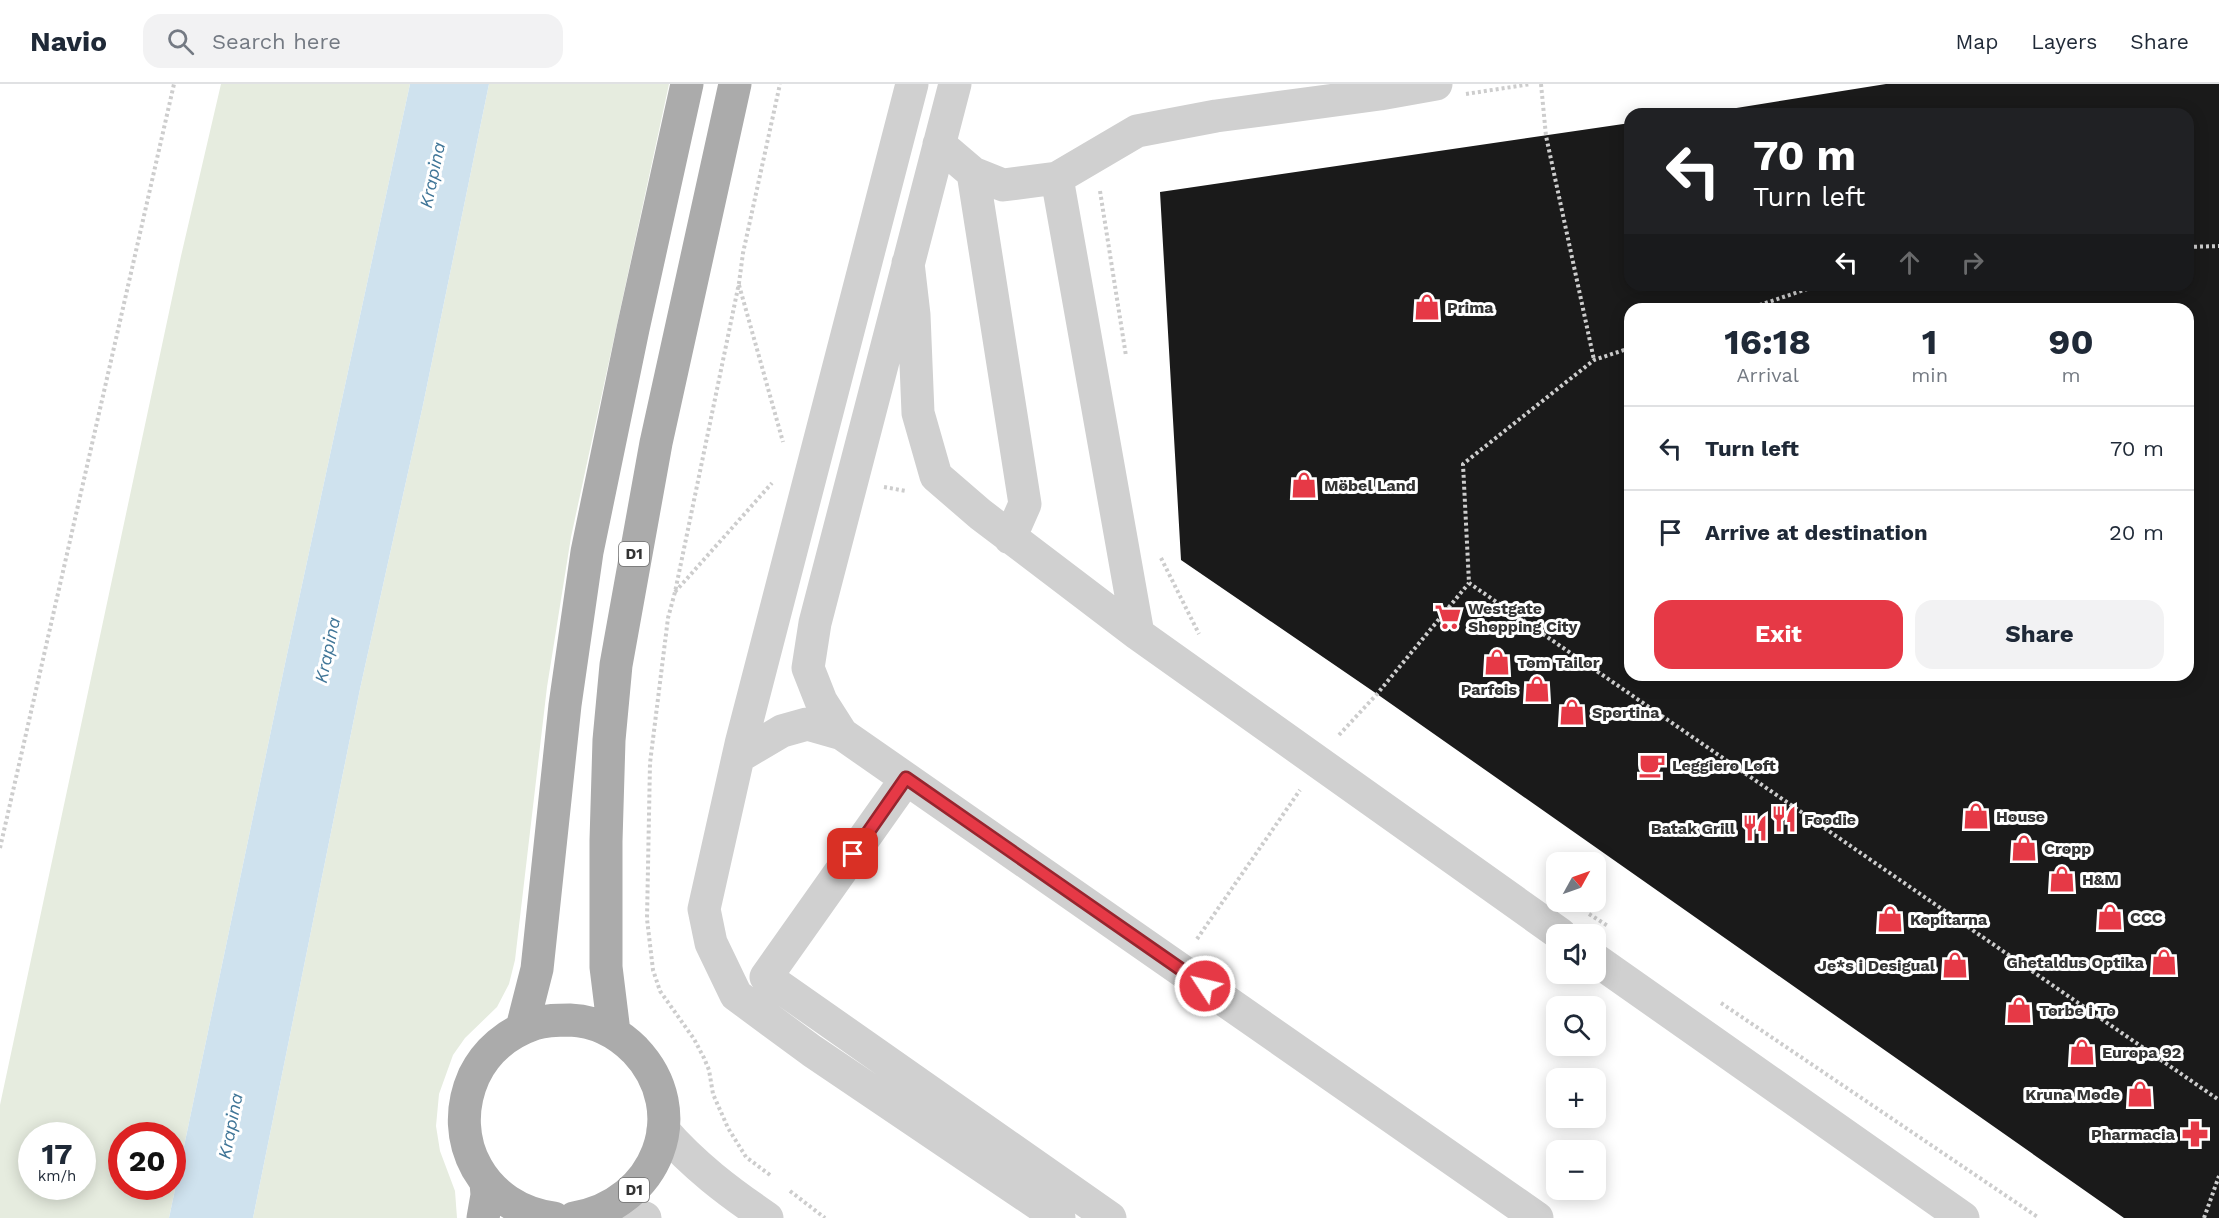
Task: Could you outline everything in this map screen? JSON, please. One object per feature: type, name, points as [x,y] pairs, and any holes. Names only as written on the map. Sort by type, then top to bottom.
[{"type":"main road","points":[[522,1028],[537,969],[565,705],[587,552],[687,84]]},
{"type":"main road","name":"D1","points":[[614,1032],[606,967],[606,841],[609,740],[616,665],[656,443],[735,84]]},
{"type":"main road","name":"D1","points":[[554,1218],[518,1208],[486,1182],[465,1136],[463,1121],[465,1103],[473,1078],[485,1058],[496,1046],[522,1028],[540,1022],[577,1020],[593,1023],[614,1032],[627,1041],[648,1068],[658,1089],[663,1106],[663,1130],[660,1147],[644,1179],[628,1196],[600,1212],[574,1218]]},
{"type":"main road","points":[[483,1218],[487,1195],[486,1182]]},
{"type":"street","points":[[912,84],[738,757],[704,909],[711,943],[736,995],[812,1051],[1059,1218]]},
{"type":"street","points":[[842,734],[821,701],[808,668],[815,623],[955,84]]},
{"type":"street","points":[[939,144],[973,173],[1003,185],[1057,178],[1137,131],[1216,116],[1380,94],[1449,89]]},
{"type":"street","points":[[973,173],[1024,504],[1010,538]]},
{"type":"street","points":[[1057,178],[1138,634]]},
{"type":"street","points":[[908,263],[914,315],[918,413],[936,476],[1010,538],[1138,634],[1546,924]]},
{"type":"street","points":[[738,757],[782,731],[807,724],[842,734],[1537,1218]]},
{"type":"street","points":[[906,778],[766,977],[1110,1218]]},
{"type":"street","points":[[1606,967],[1963,1218]]},
{"type":"street","points":[[663,1130],[683,1153],[723,1188],[766,1218]]},
{"type":"street","points":[[613,1206],[645,1218]]},
{"type":"path","points":[[0,848],[174,84]]},
{"type":"path","points":[[779,1182],[746,1157],[728,1128],[713,1094],[709,1070],[704,1058],[694,1039],[660,992],[653,970],[647,919],[650,763],[668,618],[780,84]]},
{"type":"path","points":[[1449,89],[1531,84]]},
{"type":"path","points":[[1541,84],[1546,136],[1594,360]]},
{"type":"path","points":[[1099,186],[1127,361]]},
{"type":"path","points":[[2194,247],[2219,246]]},
{"type":"path","points":[[739,283],[786,452]]},
{"type":"path","points":[[1766,303],[1801,291]]},
{"type":"path","points":[[1624,350],[1594,360],[1463,464],[1469,583],[2219,1100]]},
{"type":"path","points":[[1156,548],[1202,641]]},
{"type":"path","points":[[1587,912],[1610,928]]},
{"type":"path","points":[[1717,1000],[2039,1218]]},
{"type":"path","points":[[2204,1218],[2219,1176]]},
{"type":"path","points":[[787,1189],[825,1218]]},
{"type":"shaded area","points":[[221,84],[410,84],[186,1137],[186,1122],[108,1122],[108,1200],[173,1200],[169,1218],[0,1218],[0,1105],[181,256]]},
{"type":"shaded area","points":[[489,84],[669,84],[571,537],[547,687],[515,960],[509,984],[497,1007],[465,1038],[453,1055],[439,1094],[436,1126],[440,1151],[455,1191],[457,1218],[253,1218],[360,689],[423,405]]},
{"type":"water","name":"Krapina","points":[[410,84],[489,84],[423,405],[360,689],[253,1218],[169,1218],[173,1200],[186,1200],[186,1137]]},
{"type":"building","name":"Westgate Shopping City","points":[[1886,84],[2219,84],[2219,1218],[2124,1218],[1606,855],[1606,852],[1602,852],[1181,560],[1160,192],[1624,124],[1624,291],[2194,291],[2194,108],[1736,108]]},
{"type":"place","name":"Prima","points":[[1427,307]]},
{"type":"place","name":"Möbel Land","points":[[1304,485]]},
{"type":"place","name":"Westgate Shopping City","points":[[1448,617]]},
{"type":"place","name":"Tom Tailor","points":[[1497,662]]},
{"type":"place","name":"Parfois","points":[[1537,689]]},
{"type":"place","name":"Sportina","points":[[1572,712]]},
{"type":"place","name":"Leggiero Loft","points":[[1652,765]]},
{"type":"place","name":"House","points":[[1976,816]]},
{"type":"place","name":"Foodie","points":[[1784,819]]},
{"type":"place","name":"Batak Grill","points":[[1755,828]]},
{"type":"place","name":"Cropp","points":[[2024,848]]},
{"type":"place","name":"H&M","points":[[2062,879]]},
{"type":"place","name":"CCC","points":[[2110,917]]},
{"type":"place","name":"Kopitarna","points":[[1890,919]]},
{"type":"place","name":"Ghetaldus Optika","points":[[2164,962]]},
{"type":"place","name":"Je*s i Desigual","points":[[1955,965]]},
{"type":"place","name":"Torbe i To","points":[[2019,1010]]},
{"type":"place","name":"Europa 92","points":[[2082,1052]]},
{"type":"place","name":"Kruna Mode","points":[[2140,1094]]},
{"type":"place","name":"Pharmacia","points":[[2195,1134]]},
{"type":"route","points":[[853,854],[906,778],[1205,986]]}]
